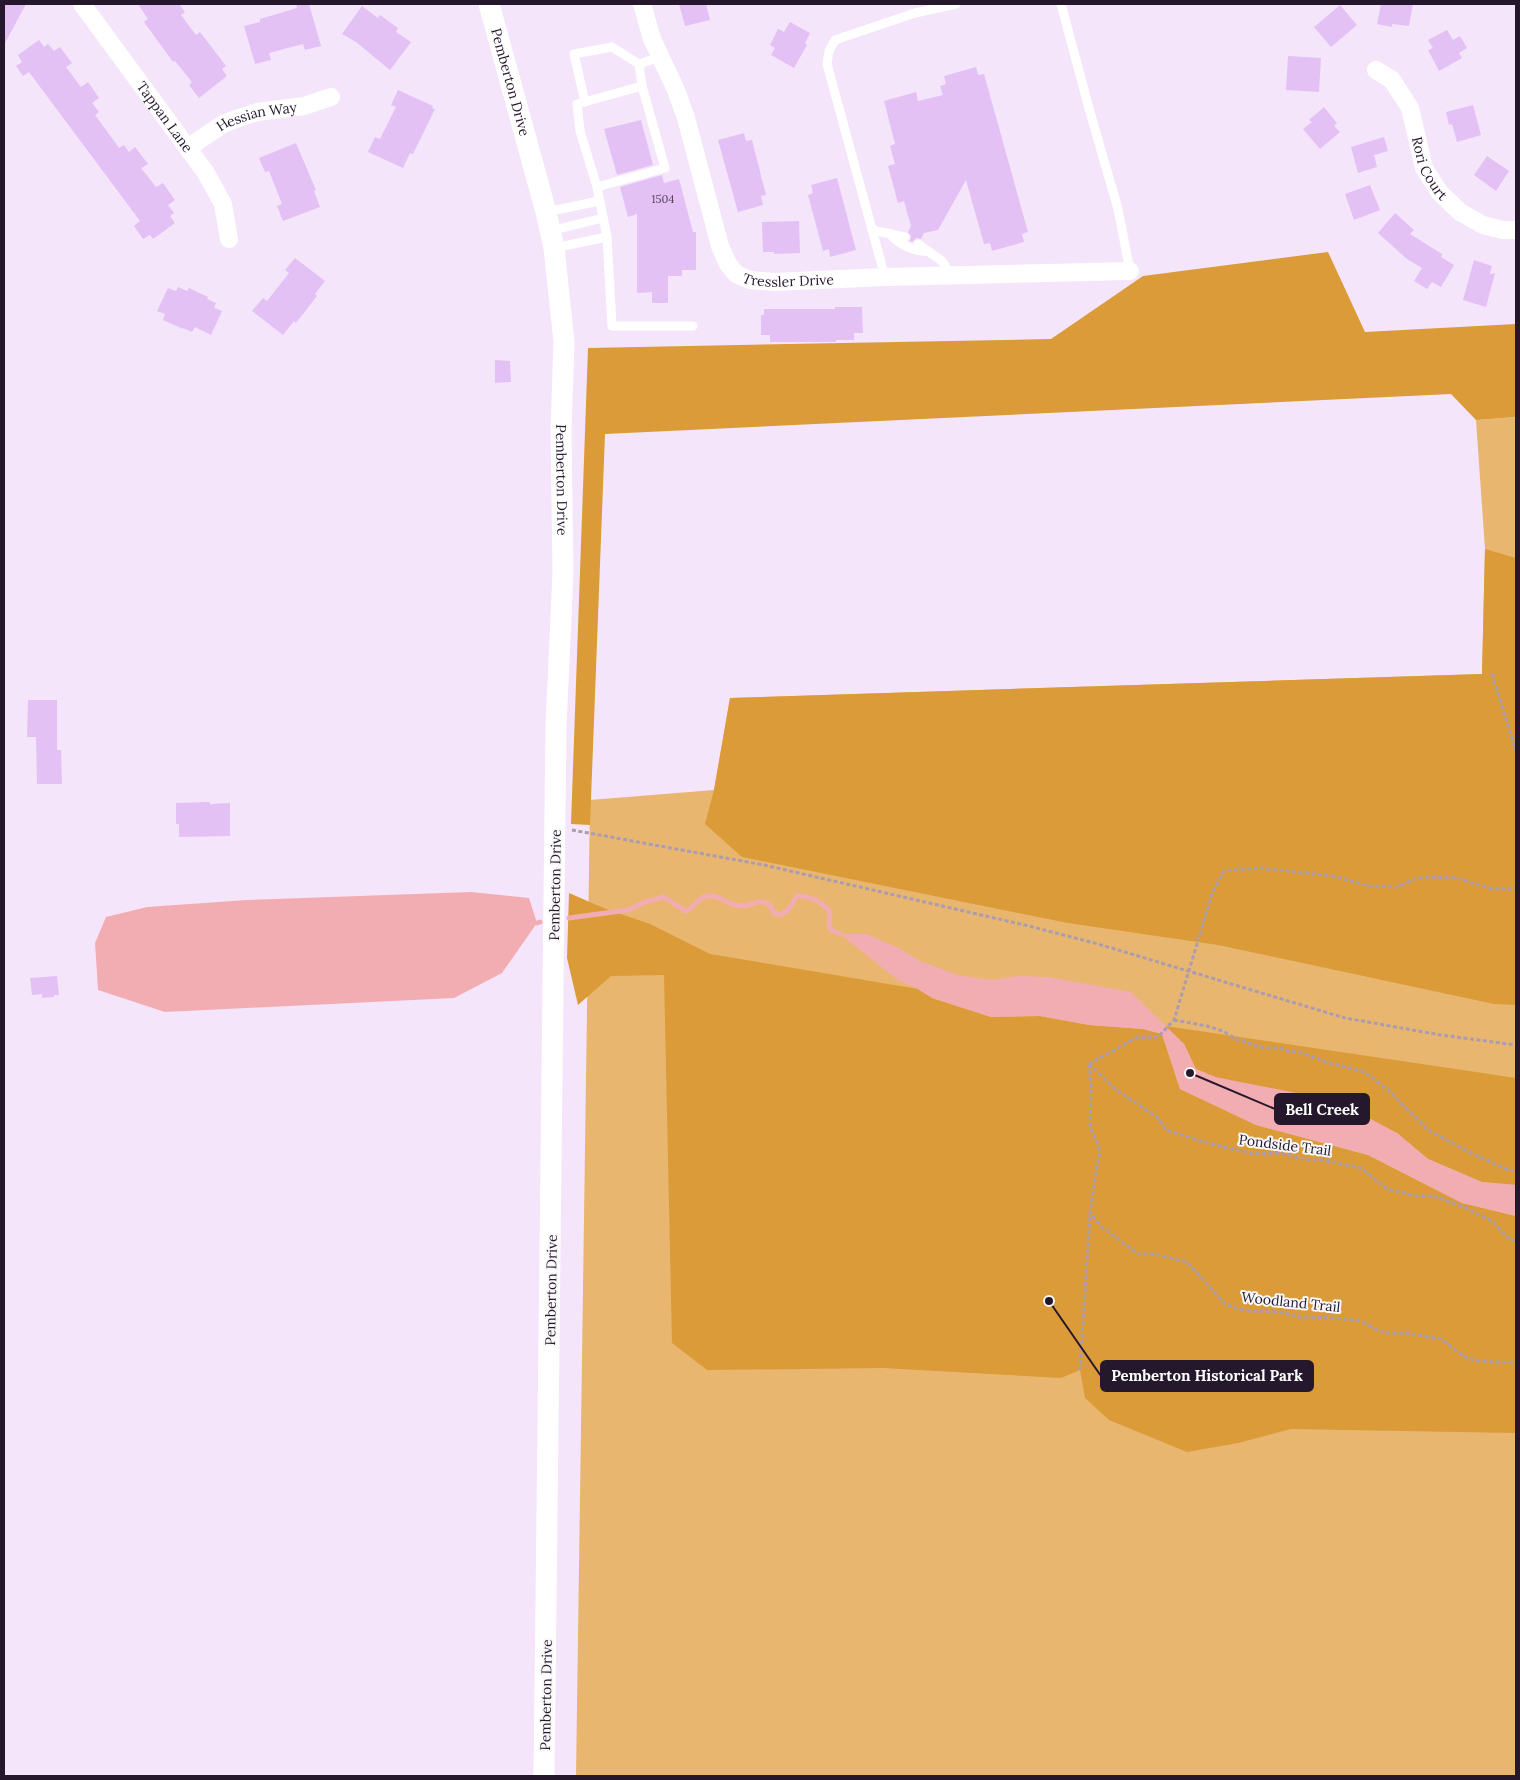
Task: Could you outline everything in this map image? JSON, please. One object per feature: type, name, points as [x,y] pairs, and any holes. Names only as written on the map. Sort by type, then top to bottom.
[{"type":"street","name":"Tappan Lane","points":[[82,4],[189,147],[215,187],[223,204],[229,239]]},
{"type":"street","name":"Pemberton Drive","points":[[489,4],[550,230],[564,342],[561,432],[563,573],[556,726],[544,1776]]},
{"type":"street","name":"Tressler Drive","points":[[642,4],[652,38],[676,90],[686,118],[720,246],[728,264],[736,274],[750,280],[774,282],[885,277],[1130,272]]},
{"type":"street","name":"Rori Court","points":[[1376,70],[1392,80],[1410,108],[1424,168],[1440,193],[1460,212],[1483,225],[1503,230],[1516,230]]},
{"type":"street","name":"Hessian Way","points":[[189,147],[224,124],[239,118],[258,112],[304,106],[331,97]]},
{"type":"lane","points":[[885,277],[827,64],[829,51],[835,40],[914,14],[956,4]]},
{"type":"lane","points":[[1061,4],[1118,210],[1130,272]]},
{"type":"lane","points":[[585,102],[574,54],[612,47],[639,64]]},
{"type":"lane","points":[[639,64],[660,57]]},
{"type":"lane","points":[[597,187],[664,168],[642,86],[639,64]]},
{"type":"lane","points":[[642,86],[577,104],[580,131],[597,187],[607,237],[612,326],[694,326]]},
{"type":"lane","points":[[550,230],[599,201]]},
{"type":"lane","points":[[550,230],[603,218]]},
{"type":"lane","points":[[550,230],[607,237]]},
{"type":"lane","points":[[872,230],[905,237]]},
{"type":"lane","points":[[889,233],[896,241],[916,252],[930,252]]},
{"type":"lane","points":[[918,244],[942,261],[951,276]]},
{"type":"path","points":[[1492,674],[1516,751]]},
{"type":"path","points":[[555,828],[764,865],[886,892],[1098,944],[1345,1018],[1441,1035],[1516,1045]]},
{"type":"path","points":[[1080,1370],[1090,1213],[1100,1153],[1090,1127],[1091,1086],[1089,1064],[1136,1038],[1158,1037],[1174,1020],[1213,891],[1224,871],[1259,868],[1333,876],[1369,886],[1388,887],[1397,887],[1415,879],[1426,877],[1457,878],[1492,889],[1516,889]]},
{"type":"path","points":[[1174,1020],[1207,1026],[1223,1032],[1236,1040],[1264,1048],[1278,1048],[1300,1052],[1326,1062],[1365,1072],[1389,1091],[1428,1130],[1471,1154],[1508,1170],[1516,1171]]},
{"type":"path","name":"Pondside Trail","points":[[1089,1064],[1115,1088],[1158,1118],[1166,1130],[1207,1143],[1254,1154],[1281,1152],[1306,1160],[1323,1160],[1361,1168],[1388,1189],[1415,1196],[1433,1196],[1464,1207],[1492,1221],[1507,1237],[1516,1241]]},
{"type":"path","name":"Woodland Trail","points":[[1090,1213],[1102,1227],[1138,1254],[1154,1254],[1187,1262],[1225,1304],[1236,1308],[1249,1311],[1280,1312],[1300,1317],[1361,1321],[1379,1331],[1441,1339],[1463,1356],[1476,1361],[1516,1363]]},
{"type":"shaded area","points":[[1328,252],[1365,332],[1516,324],[1516,417],[1476,420],[1451,394],[605,434],[590,825],[571,824],[588,348],[1051,339],[1143,276]]},
{"type":"shaded area","points":[[1516,417],[1516,1776],[576,1776],[590,800],[714,790],[730,698],[1482,674],[1485,549],[1476,420]]},
{"type":"shaded area","points":[[1485,549],[1516,558],[1516,1005],[1494,1004],[1218,945],[1068,923],[742,857],[705,824],[714,790],[730,698],[1482,674]]},
{"type":"shaded area","points":[[471,892],[529,898],[537,923],[502,973],[454,998],[165,1012],[98,990],[95,943],[106,917],[147,907],[247,900]]},
{"type":"shaded area","points":[[569,893],[606,909],[650,924],[710,954],[918,989],[932,998],[991,1017],[1040,1016],[1089,1025],[1143,1029],[1162,1034],[1180,1089],[1256,1125],[1368,1155],[1462,1203],[1516,1216],[1516,1433],[1291,1429],[1238,1443],[1187,1452],[1109,1420],[1085,1398],[1080,1370],[1061,1378],[883,1368],[707,1370],[672,1343],[664,975],[611,976],[578,1005],[567,958]]},
{"type":"shaded area","points":[[840,934],[866,934],[899,948],[920,961],[958,975],[992,980],[1018,976],[1048,977],[1131,992],[1184,1044],[1196,1069],[1215,1077],[1337,1101],[1397,1133],[1428,1159],[1482,1182],[1516,1185],[1516,1216],[1462,1203],[1368,1155],[1256,1125],[1180,1089],[1162,1034],[1143,1029],[1089,1025],[1040,1016],[991,1017],[932,998],[898,980]]},
{"type":"shaded area","points":[[1165,1026],[1516,1078],[1516,1185],[1482,1182],[1428,1159],[1397,1133],[1215,1077],[1196,1069],[1184,1044]]},
{"type":"building","points":[[4,4],[26,4],[4,45]]},
{"type":"building","points":[[138,4],[179,4],[185,12],[181,15],[196,35],[200,32],[226,66],[222,69],[227,76],[199,98],[189,85],[192,82],[175,61],[173,62],[144,22],[148,19]]},
{"type":"building","points":[[296,4],[309,4],[321,46],[305,50],[303,44],[269,53],[271,60],[255,64],[244,26],[297,8]]},
{"type":"building","points":[[679,4],[706,4],[710,20],[685,26]]},
{"type":"building","points":[[1381,4],[1413,4],[1409,26],[1392,24],[1392,27],[1377,24]]},
{"type":"building","points":[[1340,5],[1357,25],[1331,47],[1314,27]]},
{"type":"building","points":[[362,6],[378,18],[380,15],[398,28],[396,32],[411,42],[390,70],[356,42],[342,34]]},
{"type":"building","points":[[790,22],[810,33],[805,43],[807,45],[794,68],[771,55],[775,48],[770,45],[778,29],[784,32]]},
{"type":"building","points":[[1447,30],[1453,40],[1460,36],[1467,48],[1459,53],[1462,58],[1439,71],[1428,50],[1433,48],[1428,40]]},
{"type":"building","points":[[39,40],[44,47],[48,44],[54,51],[60,47],[72,63],[66,67],[81,87],[88,82],[99,98],[92,103],[99,112],[95,115],[119,148],[124,145],[129,152],[135,147],[148,164],[141,168],[156,187],[163,183],[175,200],[168,205],[174,213],[170,216],[175,223],[153,239],[150,235],[143,239],[134,226],[140,221],[29,72],[23,76],[16,66],[22,62],[18,55]]},
{"type":"building","points":[[1288,56],[1321,58],[1319,92],[1286,90]]},
{"type":"building","points":[[976,67],[978,75],[984,74],[1028,232],[1022,234],[1024,242],[992,251],[990,243],[984,244],[966,180],[938,230],[924,233],[921,239],[916,238],[912,242],[908,232],[911,226],[904,201],[898,203],[888,166],[895,164],[890,146],[895,144],[884,101],[916,92],[918,101],[943,95],[940,86],[946,84],[944,76]]},
{"type":"building","points":[[398,90],[433,106],[432,108],[435,109],[413,154],[410,153],[403,168],[368,152],[375,137],[380,139],[396,107],[391,105]]},
{"type":"building","points":[[1473,105],[1481,135],[1457,142],[1452,124],[1449,125],[1446,112]]},
{"type":"building","points":[[1324,107],[1337,123],[1334,126],[1340,132],[1320,149],[1303,129],[1312,122],[1309,120]]},
{"type":"building","points":[[641,120],[653,165],[617,175],[604,129]]},
{"type":"building","points":[[744,133],[746,141],[752,140],[766,195],[761,196],[763,205],[738,212],[718,140]]},
{"type":"building","points":[[1384,137],[1388,151],[1374,155],[1377,167],[1358,173],[1351,147]]},
{"type":"building","points":[[296,143],[316,190],[314,191],[320,207],[283,221],[277,206],[282,204],[269,171],[265,172],[259,158]]},
{"type":"building","points":[[1487,156],[1509,171],[1496,191],[1474,175]]},
{"type":"building","points":[[662,175],[664,183],[679,179],[693,232],[696,232],[696,270],[682,270],[682,276],[668,276],[668,303],[652,303],[652,292],[637,293],[637,214],[628,217],[620,187]]},
{"type":"building","points":[[837,178],[856,250],[830,257],[829,249],[823,251],[808,195],[813,193],[811,185]]},
{"type":"building","points":[[1370,185],[1380,210],[1354,220],[1345,194]]},
{"type":"building","points":[[1395,213],[1414,230],[1410,234],[1442,254],[1441,257],[1454,265],[1441,287],[1432,282],[1427,289],[1414,281],[1422,268],[1407,259],[1378,233]]},
{"type":"building","points":[[799,221],[800,253],[774,254],[774,252],[763,252],[762,222]]},
{"type":"building","points":[[295,258],[325,281],[315,294],[317,296],[296,323],[294,321],[283,335],[252,311],[263,298],[267,301],[289,273],[285,270]]},
{"type":"building","points":[[1474,260],[1492,266],[1490,274],[1495,273],[1486,307],[1463,300]]},
{"type":"building","points":[[178,287],[187,291],[189,288],[208,297],[207,299],[216,303],[214,308],[222,311],[211,335],[195,327],[192,332],[163,320],[165,314],[157,311],[168,288],[176,291]]},
{"type":"building","points":[[835,307],[862,307],[863,333],[854,333],[854,340],[836,340],[836,342],[770,342],[770,335],[761,335],[761,315],[764,315],[764,309],[835,309]]},
{"type":"building","points":[[495,360],[510,361],[511,382],[495,383]]},
{"type":"building","points":[[28,700],[57,700],[57,750],[61,750],[62,784],[37,784],[36,737],[27,737]]},
{"type":"building","points":[[210,802],[210,804],[230,803],[230,836],[179,837],[179,824],[176,824],[176,803]]},
{"type":"building","points":[[57,976],[59,995],[42,998],[42,994],[32,995],[30,978]]},
{"type":"waterway","points":[[569,918],[628,910],[645,902],[664,897],[685,911],[701,898],[707,896],[744,906],[764,902],[769,905],[774,913],[781,915],[789,909],[797,896],[802,896],[815,900],[827,908],[830,912],[829,927],[840,934]]},
{"type":"place","name":"Bell Creek","points":[[1190,1073]]},
{"type":"place","name":"Pemberton Historical Park","points":[[1049,1301]]}]
